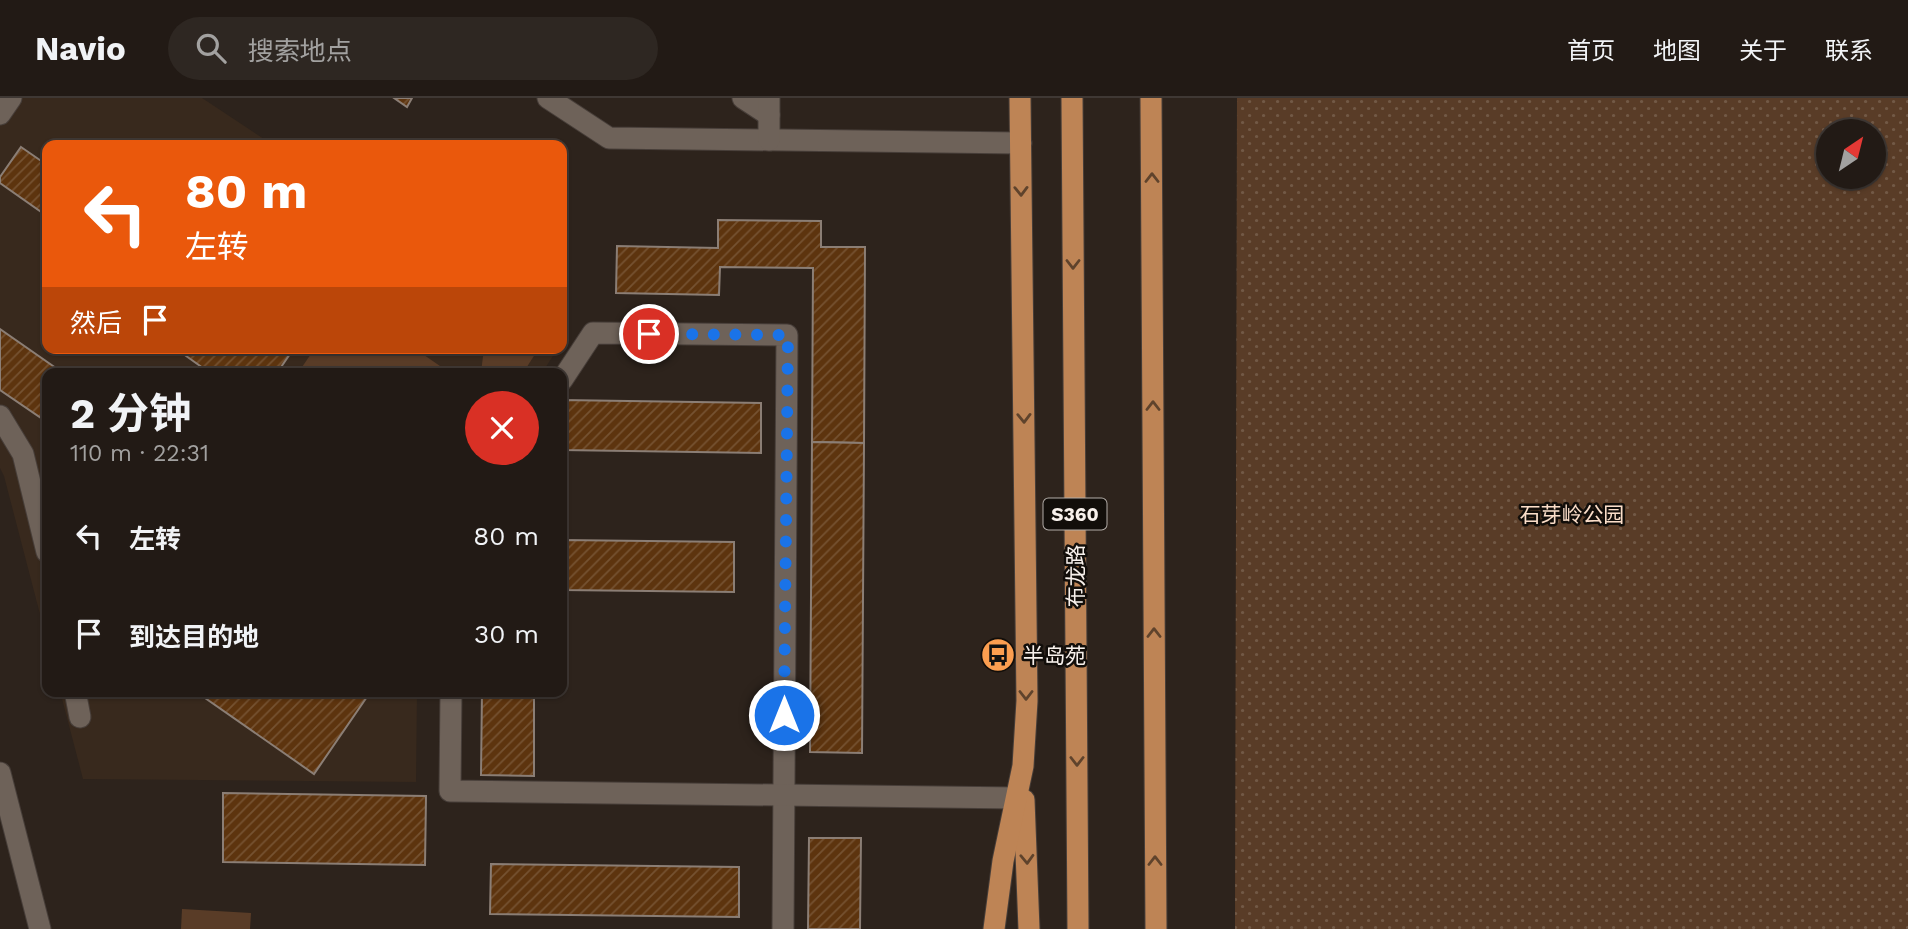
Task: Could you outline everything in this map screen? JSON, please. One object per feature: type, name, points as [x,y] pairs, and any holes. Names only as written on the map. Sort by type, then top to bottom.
[{"type":"main road","points":[[1020,98],[1027,701],[1023,766],[1029,929]]},
{"type":"main road","name":"布龙路","points":[[1072,98],[1078,929]]},
{"type":"main road","points":[[1151,98],[1156,929]]},
{"type":"main road","points":[[994,929],[1003,861],[1023,766]]},
{"type":"street","points":[[0,114],[11,98]]},
{"type":"street","points":[[548,98],[609,138],[1021,144]]},
{"type":"street","points":[[743,98],[769,107],[769,141]]},
{"type":"street","points":[[567,372],[593,333],[788,335],[783,929]]},
{"type":"street","points":[[0,416],[23,454],[42,532]]},
{"type":"street","points":[[76,697],[80,717]]},
{"type":"street","points":[[451,697],[450,791],[1017,798]]},
{"type":"street","points":[[0,773],[40,929]]},
{"type":"shaded area","points":[[0,98],[202,98],[265,140],[42,140],[42,354],[554,354],[545,368],[42,368],[42,622],[0,468]]},
{"type":"shaded area","points":[[62,697],[417,697],[416,782],[83,779]]},
{"type":"green space","name":"石芽岭公园","points":[[1237,98],[1908,98],[1908,929],[1235,929]]},
{"type":"green space","points":[[311,354],[423,354],[443,368],[301,368]]},
{"type":"green space","points":[[483,354],[535,354],[526,368],[482,368]]},
{"type":"green space","points":[[182,909],[251,913],[250,929],[181,929]]},
{"type":"building","points":[[394,98],[412,98],[407,107]]},
{"type":"building","points":[[21,147],[42,162],[42,212],[0,183],[0,177]]},
{"type":"building","points":[[718,220],[821,221],[821,247],[865,247],[864,443],[812,442],[813,268],[720,267],[719,295],[616,293],[617,246],[718,248]]},
{"type":"building","points":[[0,329],[56,368],[42,368],[42,419],[0,390]]},
{"type":"building","points":[[183,354],[290,354],[280,368],[203,368]]},
{"type":"building","points":[[567,400],[761,403],[761,453],[567,450]]},
{"type":"building","points":[[812,442],[864,443],[862,753],[810,752]]},
{"type":"building","points":[[567,540],[734,542],[734,592],[567,590]]},
{"type":"building","points":[[204,697],[367,697],[314,774]]},
{"type":"building","points":[[482,697],[534,697],[534,776],[481,775]]},
{"type":"building","points":[[223,793],[426,796],[425,865],[223,862]]},
{"type":"building","points":[[809,838],[861,838],[860,929],[808,929]]},
{"type":"building","points":[[491,864],[739,867],[739,917],[490,914]]},
{"type":"place","name":"半岛苑","points":[[998,655]]},
{"type":"route","points":[[649,334],[788,335],[784,715]]}]
